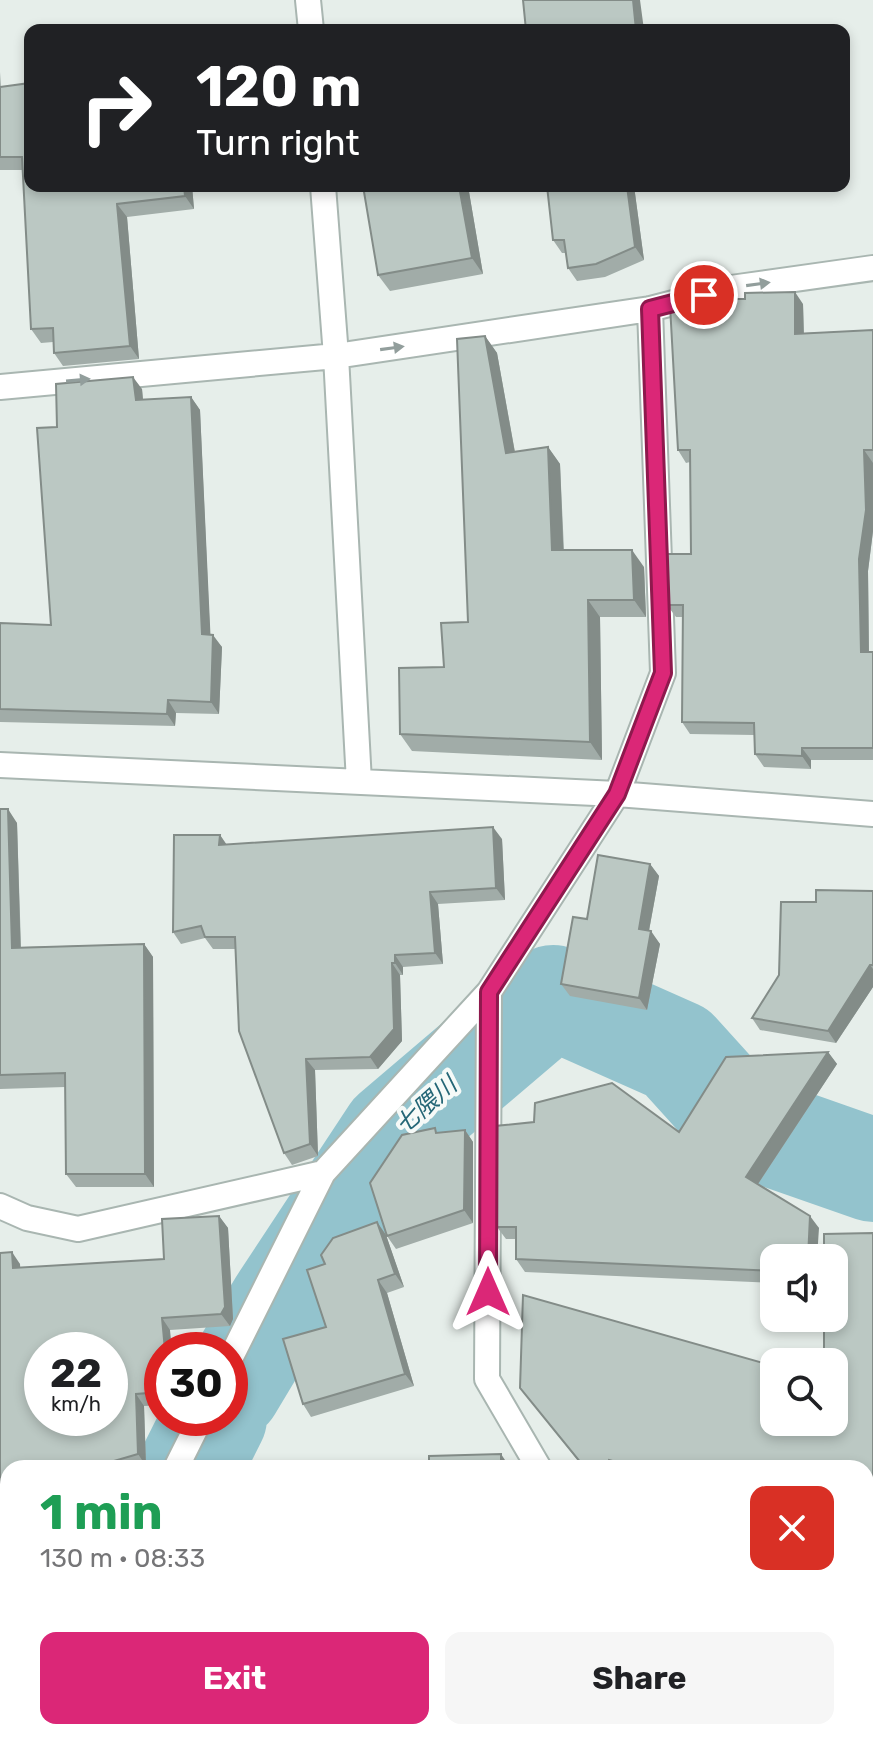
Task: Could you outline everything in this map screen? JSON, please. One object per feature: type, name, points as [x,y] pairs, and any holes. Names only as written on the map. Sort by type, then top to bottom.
[{"type":"street","points":[[308,0],[310,24]]},
{"type":"street","points":[[323,192],[336,356],[359,782]]},
{"type":"street","points":[[0,387],[336,356],[650,309],[731,288],[873,268]]},
{"type":"street","points":[[244,1332],[323,1173],[489,992],[617,794],[663,673],[650,309]]},
{"type":"street","points":[[0,765],[617,794],[873,814]]},
{"type":"street","points":[[489,992],[487,1379],[534,1460]]},
{"type":"street","points":[[0,1206],[27,1218],[78,1229],[323,1173]]},
{"type":"street","points":[[180,1460],[192,1436]]},
{"type":"building","points":[[523,0],[633,0],[635,24],[525,24]]},
{"type":"building","points":[[24,84],[24,192],[185,192],[185,196],[117,204],[130,346],[54,353],[53,328],[31,329],[22,157],[0,157],[0,87]]},
{"type":"building","points":[[364,192],[460,192],[472,258],[378,275]]},
{"type":"building","points":[[548,192],[628,192],[635,247],[596,264],[568,268],[564,240],[553,240]]},
{"type":"building","points":[[795,292],[795,334],[873,330],[873,450],[864,450],[866,510],[859,559],[861,652],[873,652],[873,748],[802,748],[802,756],[755,754],[754,723],[682,722],[683,605],[667,605],[666,554],[691,554],[690,450],[678,450],[670,305],[693,299],[745,299],[745,293]]},
{"type":"building","points":[[485,336],[506,453],[548,447],[552,550],[632,550],[634,600],[588,600],[590,742],[400,734],[399,668],[444,667],[441,623],[468,622],[457,339]]},
{"type":"building","points":[[133,377],[136,400],[191,397],[202,634],[213,635],[211,702],[168,700],[167,714],[0,709],[0,623],[51,625],[37,428],[57,427],[56,384]]},
{"type":"building","points":[[0,809],[8,809],[12,948],[144,944],[145,1174],[66,1174],[65,1073],[0,1075]]},
{"type":"building","points":[[493,827],[496,888],[430,892],[435,953],[395,955],[395,963],[392,963],[394,1029],[370,1057],[306,1059],[310,1144],[284,1153],[239,1031],[235,937],[205,937],[201,926],[173,932],[174,835],[220,835],[219,845]]},
{"type":"building","points":[[598,855],[650,864],[639,929],[651,931],[639,998],[561,984],[573,917],[587,919]]},
{"type":"building","points":[[816,890],[873,891],[873,965],[870,965],[828,1031],[752,1018],[779,975],[781,902],[816,902]]},
{"type":"building","points":[[828,1052],[746,1177],[810,1216],[809,1244],[760,1244],[760,1270],[516,1259],[516,1227],[497,1227],[495,1126],[534,1122],[535,1103],[612,1083],[679,1132],[726,1057]]},
{"type":"building","points":[[435,1128],[436,1133],[465,1130],[464,1210],[387,1236],[370,1183],[402,1135]]},
{"type":"building","points":[[219,1216],[225,1307],[221,1314],[162,1318],[163,1332],[144,1332],[144,1393],[136,1394],[138,1454],[117,1460],[0,1460],[0,1253],[12,1252],[13,1268],[164,1259],[162,1219]]},
{"type":"building","points":[[377,1222],[395,1274],[378,1280],[405,1374],[303,1404],[283,1339],[326,1327],[307,1270],[325,1264],[321,1255],[333,1238]]},
{"type":"building","points":[[873,1233],[873,1460],[578,1460],[520,1388],[523,1295],[760,1362],[760,1436],[848,1436],[848,1348],[824,1348],[824,1332],[848,1332],[848,1244],[824,1244],[824,1234]]},
{"type":"building","points":[[501,1454],[501,1460],[429,1460],[429,1456]]},
{"type":"waterway","name":"七隈川","points":[[248,1358],[393,1133],[553,997],[677,1052],[742,1124],[873,1170]]},
{"type":"waterway","name":"七隈川","points":[[194,1460],[206,1436]]},
{"type":"route","points":[[488,1292],[489,992],[617,794],[663,673],[650,309],[704,295]]}]
